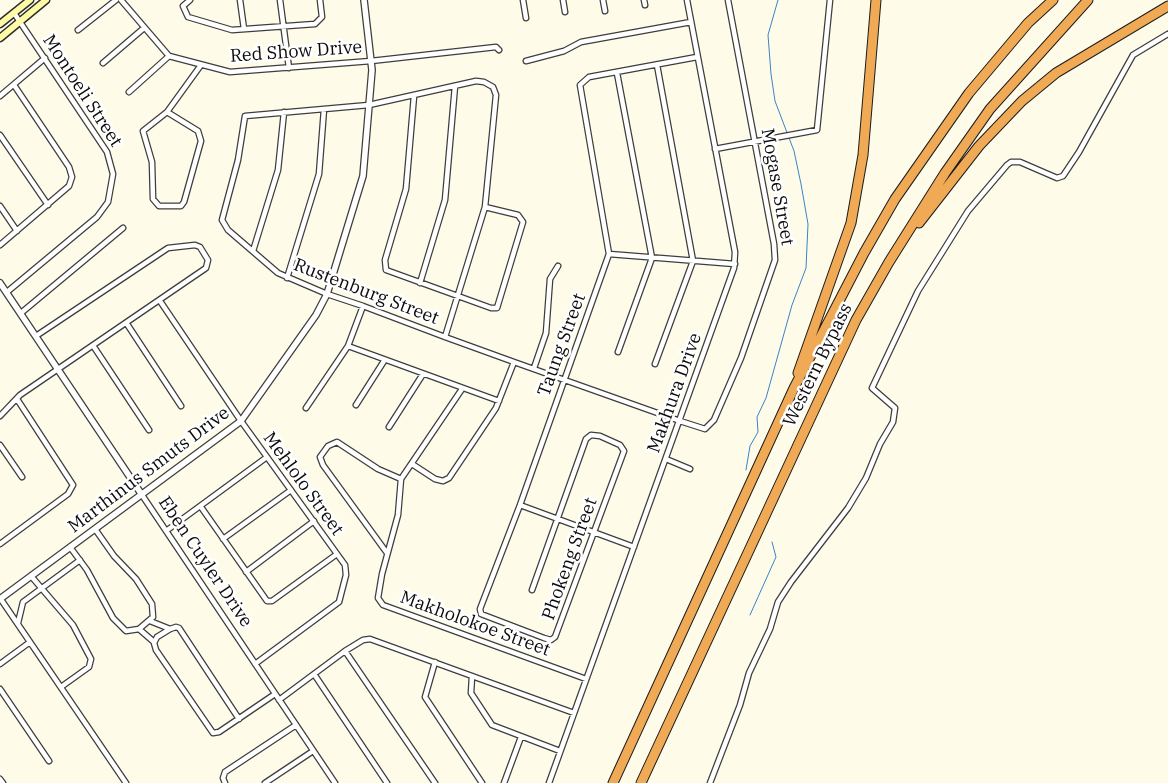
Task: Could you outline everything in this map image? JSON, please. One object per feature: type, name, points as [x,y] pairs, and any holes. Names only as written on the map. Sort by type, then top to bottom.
[{"type":"highway","points":[[794,388],[802,360],[851,223],[863,155],[875,0]]},
{"type":"highway","name":"Western Bypass","points":[[613,783],[794,388],[864,253],[922,159],[969,93],[1028,23],[1052,0]]},
{"type":"highway","name":"Western Bypass","points":[[642,783],[856,320],[889,262],[945,173],[990,109],[1088,0]]},
{"type":"highway","points":[[889,262],[979,146],[1022,101],[1056,73],[1168,6]]},
{"type":"highway","points":[[607,783],[643,716]]},
{"type":"highway","points":[[646,783],[665,733]]},
{"type":"main road","points":[[0,24],[30,0]]},
{"type":"main road","points":[[0,38],[46,0]]},
{"type":"street","points":[[78,30],[116,0]]},
{"type":"street","points":[[122,0],[169,56],[129,92]]},
{"type":"street","points":[[190,0],[185,3],[183,9],[191,19],[229,30],[315,24],[322,17],[320,0]]},
{"type":"street","points":[[240,0],[244,29]]},
{"type":"street","points":[[280,0],[289,68]]},
{"type":"street","name":"Marthinus Smuts Drive","points":[[0,598],[241,421],[311,324],[327,294],[361,185],[369,105],[371,61],[364,0]]},
{"type":"street","points":[[523,0],[526,18]]},
{"type":"street","points":[[563,0],[565,12]]},
{"type":"street","points":[[603,0],[605,10]]},
{"type":"street","name":"Makhura Drive","points":[[549,783],[735,264],[687,0]]},
{"type":"street","name":"Mogase Street","points":[[680,421],[702,429],[712,424],[741,358],[774,266],[775,250],[728,0]]},
{"type":"street","points":[[715,150],[755,140],[817,130],[830,0]]},
{"type":"street","name":"Montoeli Street","points":[[6,292],[97,217],[108,202],[112,190],[113,168],[107,152],[14,13]]},
{"type":"street","points":[[526,61],[564,51],[581,42],[691,22]]},
{"type":"street","points":[[103,62],[144,28]]},
{"type":"street","points":[[710,783],[740,705],[748,674],[770,629],[778,602],[791,582],[848,508],[866,478],[880,444],[893,422],[894,408],[872,388],[918,291],[968,210],[1007,165],[1011,162],[1020,162],[1057,178],[1063,176],[1079,152],[1133,55],[1168,34]]},
{"type":"street","name":"Red Show Drive","points":[[169,56],[201,66],[230,72],[371,61],[496,47],[499,50]]},
{"type":"street","points":[[618,352],[652,258],[617,72],[697,57]]},
{"type":"street","points":[[0,96],[45,58]]},
{"type":"street","points":[[655,364],[693,262],[657,65]]},
{"type":"street","points":[[167,112],[198,131],[201,141],[184,202],[181,206],[159,206],[154,199],[152,162],[143,131],[167,112],[201,66]]},
{"type":"street","name":"Taung Street","points":[[480,609],[520,506],[609,254],[579,90],[581,83],[589,77],[617,72]]},
{"type":"street","name":"Rustenburg Street","points":[[485,207],[496,95],[493,87],[484,82],[476,81],[369,105],[247,115],[244,118],[238,160],[222,217],[225,227],[253,252],[287,278],[680,421]]},
{"type":"street","points":[[0,245],[69,186],[72,173],[14,85]]},
{"type":"street","points":[[420,283],[445,200],[455,86]]},
{"type":"street","points":[[414,96],[406,188],[385,264],[389,272],[458,297],[494,309],[498,307],[501,298],[522,219],[518,215],[485,207],[458,297],[445,337]]},
{"type":"street","points":[[287,278],[319,174],[324,109]]},
{"type":"street","points":[[253,252],[278,170],[284,112]]},
{"type":"street","points":[[0,135],[48,205]]},
{"type":"street","points":[[0,206],[17,231]]},
{"type":"street","points":[[21,313],[123,228]]},
{"type":"street","points":[[0,416],[16,399],[160,301],[206,268],[208,262],[200,248],[190,245],[168,248],[36,336]]},
{"type":"street","points":[[609,254],[735,264]]},
{"type":"street","points":[[534,368],[546,333],[550,279],[558,266]]},
{"type":"street","name":"Eben Cuyler Drive","points":[[0,283],[334,783]]},
{"type":"street","name":"Mehlolo Street","points":[[160,301],[241,421],[345,565],[346,575],[339,602],[255,664]]},
{"type":"street","points":[[306,408],[348,346],[363,306]]},
{"type":"street","points":[[127,324],[181,406]]},
{"type":"street","points":[[348,346],[384,361],[499,401]]},
{"type":"street","points":[[94,347],[149,430]]},
{"type":"street","points":[[356,405],[384,361]]},
{"type":"street","points":[[412,464],[435,479],[442,481],[449,478],[499,401],[514,362]]},
{"type":"street","points":[[389,427],[423,374]]},
{"type":"street","points":[[387,553],[322,465],[320,457],[328,446],[337,442],[378,468],[401,479],[462,389]]},
{"type":"street","points":[[0,544],[68,494],[73,485],[16,399]]},
{"type":"street","name":"Phokeng Street","points":[[480,609],[481,613],[488,618],[544,638],[554,638],[559,632],[623,450],[620,444],[600,436],[591,435],[586,440],[557,519]]},
{"type":"street","points":[[0,445],[22,477]]},
{"type":"street","points":[[166,531],[267,457]]},
{"type":"street","points":[[666,459],[690,469]]},
{"type":"street","name":"Makholokoe Street","points":[[401,479],[398,515],[378,594],[383,605],[586,679]]},
{"type":"street","points":[[223,539],[291,490]]},
{"type":"street","points":[[201,506],[263,598],[271,601],[337,554]]},
{"type":"street","points":[[520,506],[634,547]]},
{"type":"street","points":[[532,590],[557,519]]},
{"type":"street","points":[[246,572],[314,521]]},
{"type":"street","points":[[70,548],[80,560],[113,618],[126,631],[139,629],[150,621],[154,614],[152,604],[136,579],[114,556],[95,529]]},
{"type":"street","points":[[18,624],[23,602],[80,560]]},
{"type":"street","points":[[31,576],[77,631],[91,660],[89,668],[61,687]]},
{"type":"street","points":[[0,598],[126,783]]},
{"type":"street","points":[[150,621],[170,629]]},
{"type":"street","points":[[154,642],[159,634],[170,629],[176,627],[181,631],[239,719]]},
{"type":"street","points":[[139,629],[154,642],[156,650],[211,732],[219,732],[276,694]]},
{"type":"street","points":[[279,700],[345,651],[363,640],[370,639],[574,713]]},
{"type":"street","points":[[0,664],[30,642]]},
{"type":"street","points":[[345,651],[435,783]]},
{"type":"street","points":[[435,662],[425,692],[427,700],[482,783]]},
{"type":"street","points":[[314,674],[387,783]]},
{"type":"street","points":[[472,676],[470,693],[490,723],[560,751]]},
{"type":"street","points":[[0,689],[49,761]]},
{"type":"street","points":[[225,783],[223,778],[226,772],[296,725]]},
{"type":"street","points":[[504,783],[521,737]]},
{"type":"street","points":[[266,783],[313,750]]},
{"type":"street","points":[[0,779],[3,783]]},
{"type":"waterway","points":[[746,470],[750,446],[758,432],[757,417],[766,398],[792,305],[806,268],[808,224],[801,184],[794,151],[775,101],[771,74],[768,35],[778,0]]},
{"type":"waterway","points":[[750,615],[776,557],[772,542]]}]
